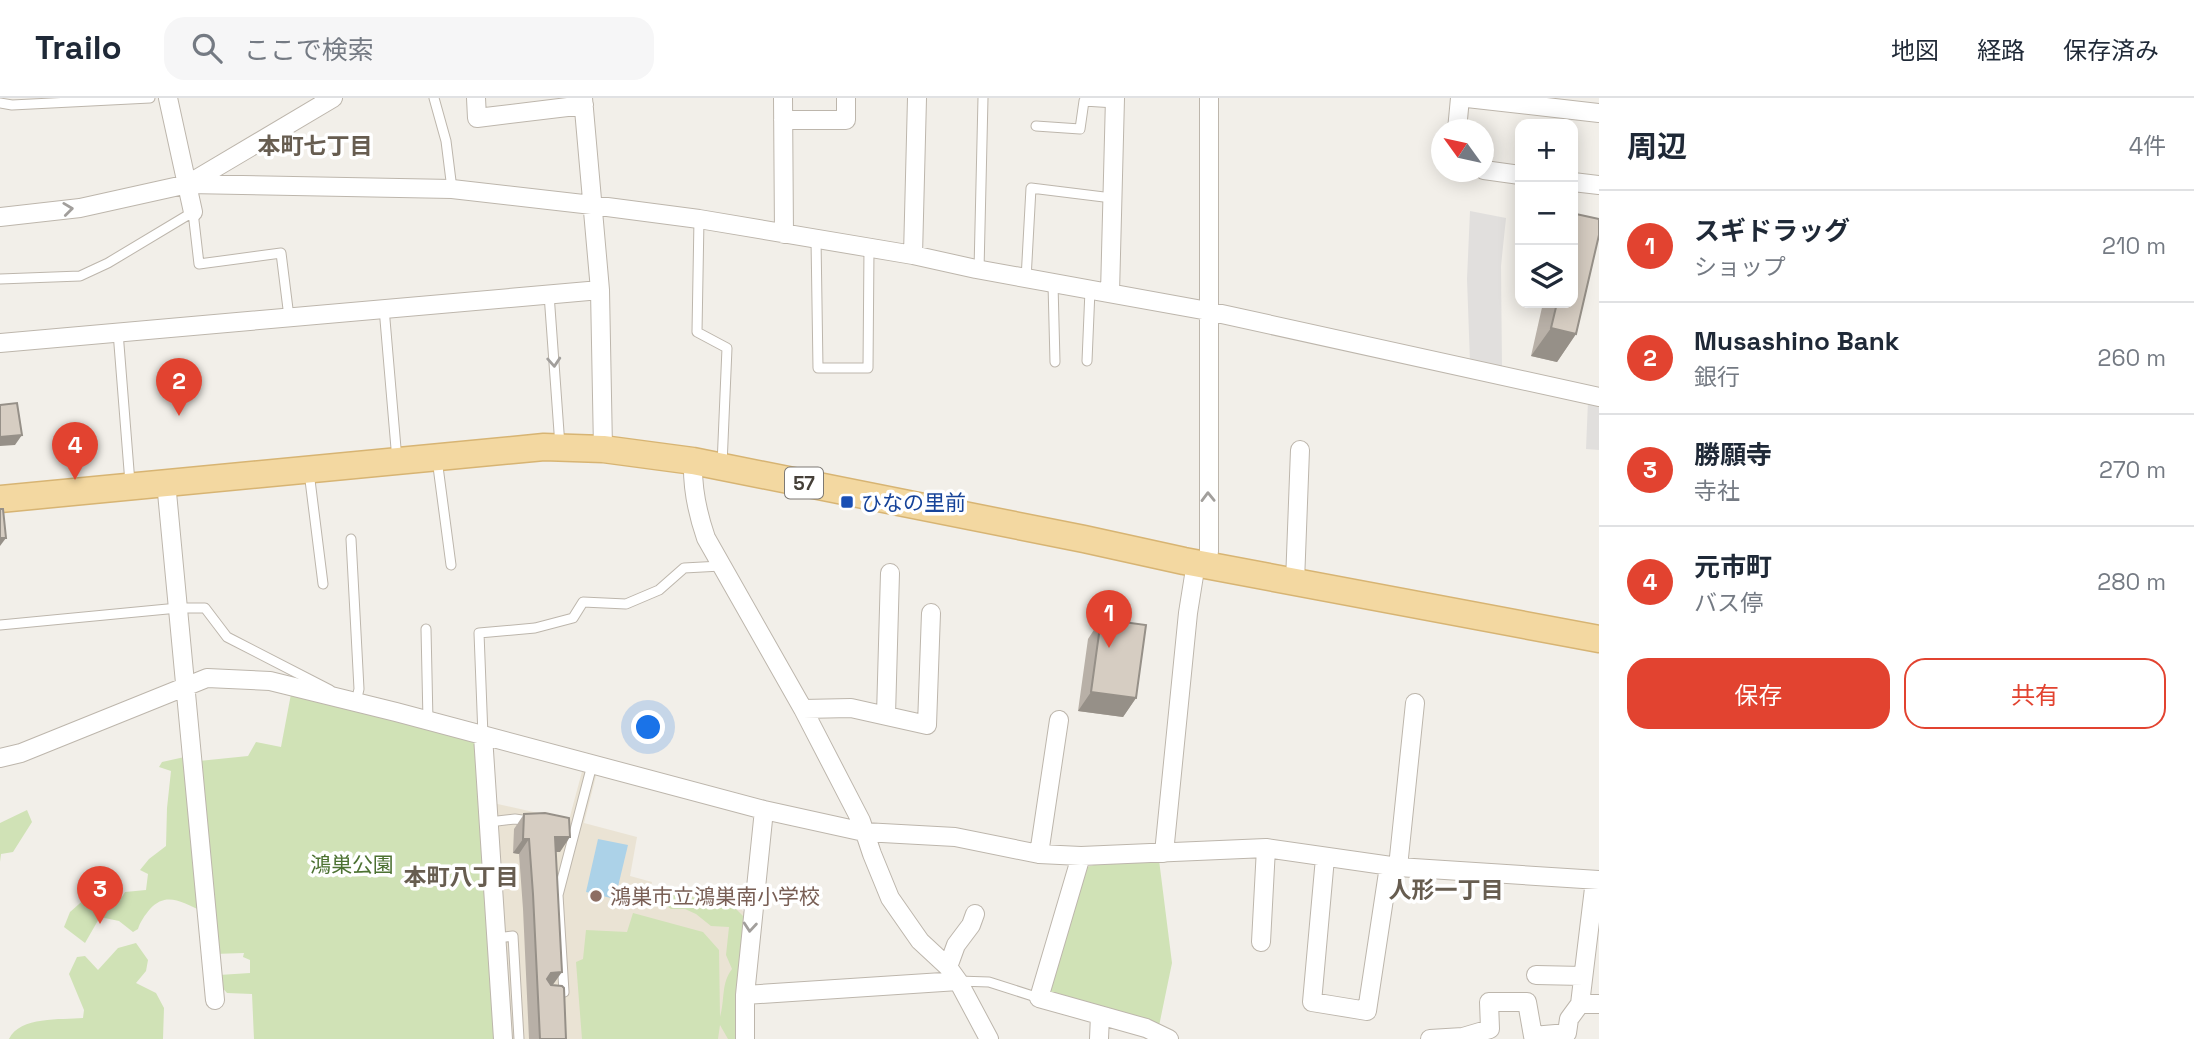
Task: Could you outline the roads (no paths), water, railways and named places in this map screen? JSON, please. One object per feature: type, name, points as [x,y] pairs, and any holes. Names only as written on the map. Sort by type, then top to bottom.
[{"type":"main road","name":"57","points":[[0,499],[544,447],[603,449],[693,461],[1201,564],[1599,639]]},
{"type":"street","points":[[168,98],[193,212]]},
{"type":"street","points":[[188,184],[333,98]]},
{"type":"street","points":[[476,98],[477,118],[584,102],[600,290],[603,449]]},
{"type":"street","points":[[783,98],[784,234]]},
{"type":"street","points":[[783,120],[846,120],[846,98]]},
{"type":"street","points":[[913,255],[916,98]]},
{"type":"street","points":[[1164,853],[1188,613],[1201,564],[1209,551],[1209,98]]},
{"type":"street","points":[[1458,119],[1460,98]]},
{"type":"street","points":[[1467,98],[1599,113]]},
{"type":"street","points":[[1110,293],[1115,101]]},
{"type":"street","points":[[1494,171],[1515,174]]},
{"type":"street","points":[[1578,183],[1599,185]]},
{"type":"street","points":[[0,217],[80,208],[188,184],[453,189],[699,219],[913,255],[1026,279],[1208,311],[1486,368],[1599,397]]},
{"type":"street","points":[[0,343],[600,290]]},
{"type":"street","points":[[1295,582],[1300,450]]},
{"type":"street","points":[[693,461],[695,508],[706,538],[803,709],[861,821],[890,898],[920,941],[953,974],[989,1039]]},
{"type":"street","points":[[166,482],[215,1000]]},
{"type":"street","points":[[886,715],[890,573]]},
{"type":"street","points":[[803,709],[851,708],[927,725],[931,613]]},
{"type":"street","points":[[0,758],[21,753],[207,678],[270,681],[764,810],[864,832],[955,837],[1040,854],[1081,856],[1266,848],[1393,866],[1597,880],[1580,1004],[1569,1019],[1568,1036],[1533,1036],[1527,1002],[1489,1002],[1490,1029],[1463,1037],[1430,1039]]},
{"type":"street","points":[[1325,858],[1312,1002],[1367,1011],[1393,866],[1415,703]]},
{"type":"street","points":[[1040,854],[1059,720]]},
{"type":"street","points":[[483,736],[503,1039]]},
{"type":"street","points":[[745,1039],[745,995],[764,810]]},
{"type":"street","points":[[1261,942],[1266,848]]},
{"type":"street","points":[[1081,856],[1039,998],[1100,1015],[1169,1039]]},
{"type":"street","points":[[953,974],[956,945],[971,925],[975,914]]},
{"type":"street","points":[[745,995],[953,974]]},
{"type":"street","points":[[1536,975],[1583,976]]},
{"type":"street","points":[[1580,1004],[1599,1004]]},
{"type":"street","points":[[1099,1039],[1100,1015]]},
{"type":"lane","points":[[0,103],[12,105],[150,98]]},
{"type":"lane","points":[[434,98],[446,141],[453,189]]},
{"type":"lane","points":[[979,270],[983,98]]},
{"type":"lane","points":[[1036,126],[1080,129],[1080,100],[1115,101]]},
{"type":"lane","points":[[1026,279],[1031,188],[1112,198]]},
{"type":"lane","points":[[0,279],[80,276],[108,263],[193,212],[199,264],[281,253],[289,317]]},
{"type":"lane","points":[[699,219],[697,332],[727,348],[722,467]]},
{"type":"lane","points":[[816,239],[818,368],[868,368],[869,248]]},
{"type":"lane","points":[[1053,284],[1055,362]]},
{"type":"lane","points":[[1087,361],[1090,290]]},
{"type":"lane","points":[[549,294],[560,447]]},
{"type":"lane","points":[[384,308],[397,461]]},
{"type":"lane","points":[[118,332],[131,486]]},
{"type":"lane","points":[[437,457],[451,565]]},
{"type":"lane","points":[[308,470],[323,584]]},
{"type":"lane","points":[[0,625],[178,608],[205,608],[227,637],[349,701],[359,689],[351,539]]},
{"type":"lane","points":[[483,736],[480,633],[535,628],[573,618],[583,602],[626,604],[659,590],[684,568],[721,566]]},
{"type":"lane","points":[[426,629],[428,721]]},
{"type":"lane","points":[[544,994],[564,992],[558,895],[592,765]]},
{"type":"lane","points":[[489,821],[515,819],[539,822]]},
{"type":"lane","points":[[562,824],[575,830]]},
{"type":"lane","points":[[497,938],[513,936],[519,1039]]},
{"type":"lane","points":[[953,974],[1039,998]]},
{"type":"water","points":[[598,839],[628,845],[615,899],[586,892]]},
{"type":"place","name":"Musashino Bank","points":[[179,416]]},
{"type":"place","name":"元市町","points":[[75,480]]},
{"type":"place","name":"ひなの里前","points":[[847,502]]},
{"type":"place","name":"スギドラッグ","points":[[1109,648]]},
{"type":"place","name":"鴻巣市立鴻巣南小学校","points":[[596,896]]},
{"type":"place","name":"勝願寺","points":[[100,924]]},
{"type":"district","name":"本町七丁目","points":[[315,146]]},
{"type":"district","name":"本町八丁目","points":[[461,877]]},
{"type":"district","name":"人形一丁目","points":[[1446,890]]},
{"type":"park label","name":"鴻巣公園","points":[[352,864]]}]
